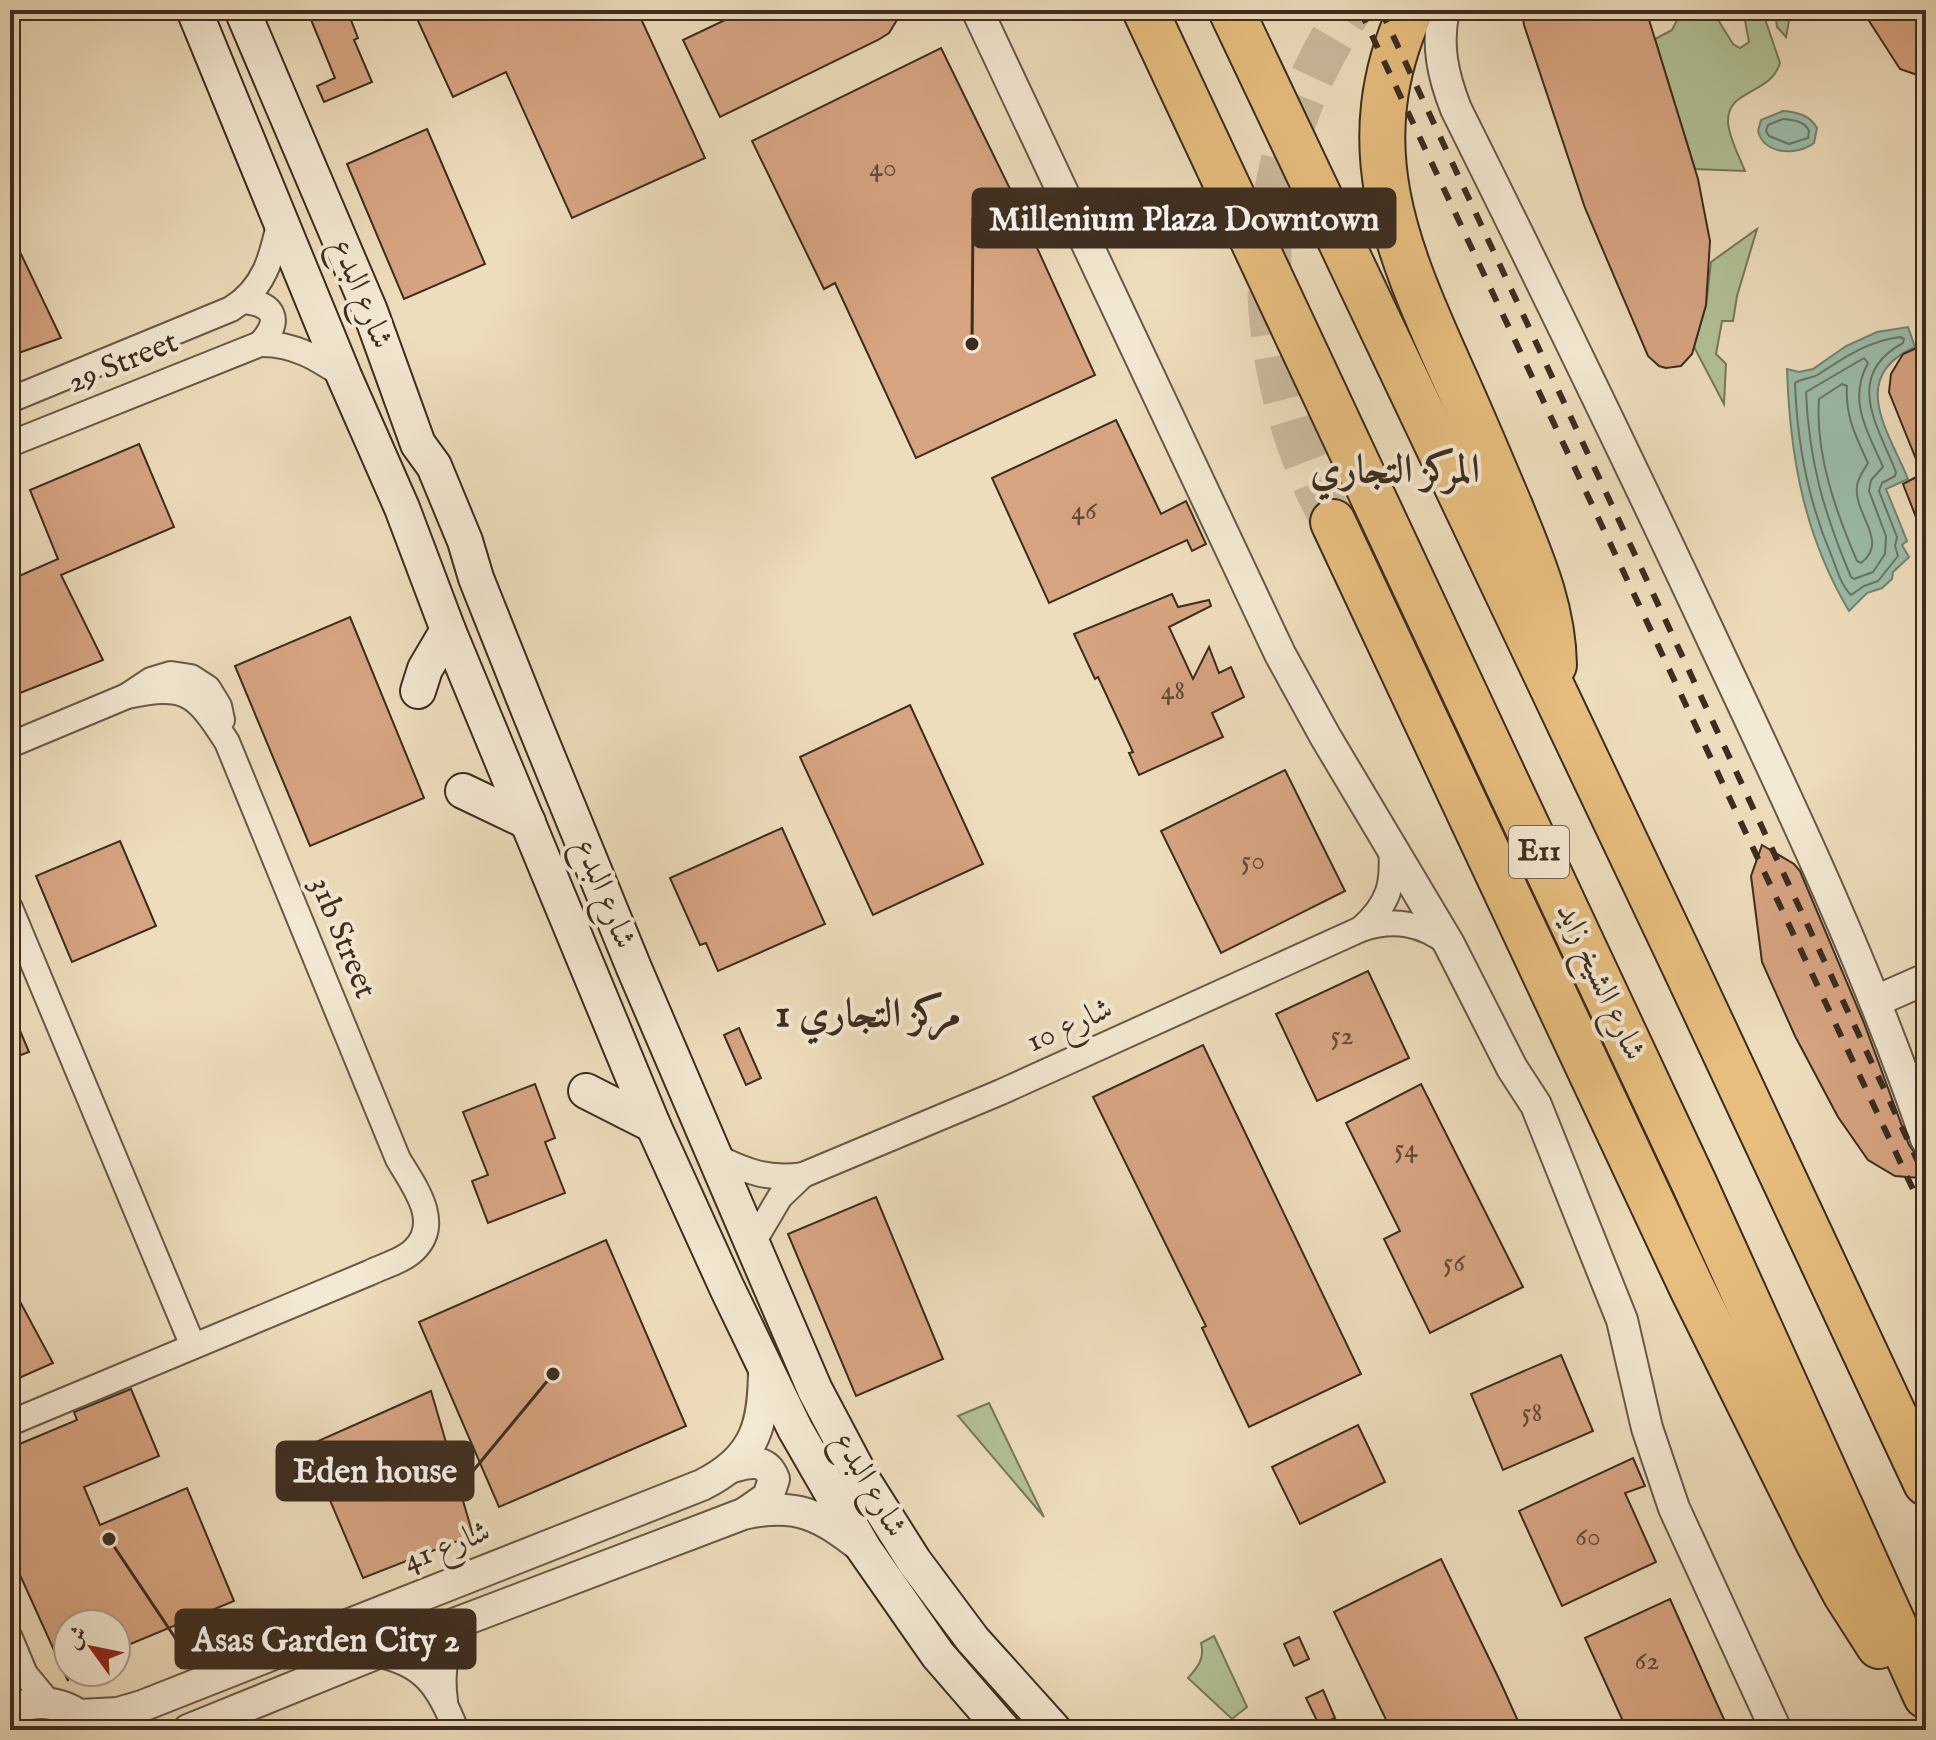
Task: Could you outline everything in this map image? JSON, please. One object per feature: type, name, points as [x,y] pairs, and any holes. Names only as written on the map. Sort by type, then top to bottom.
[{"type":"highway","name":"شارع الشيخ زايد","points":[[1145,10],[1694,1183],[1926,1696]]},
{"type":"highway","name":"E11","points":[[1231,10],[1926,1483]]},
{"type":"highway","points":[[1411,10],[1394,58],[1383,119],[1385,180],[1396,236],[1413,286],[1476,424],[1539,577],[1552,632],[1553,688]]},
{"type":"highway","points":[[1333,522],[1568,1030],[1734,1372],[1845,1593],[1898,1674],[1926,1709]]},
{"type":"main road","name":"شارع البدع","points":[[194,10],[344,376],[402,508],[448,630],[653,1125],[764,1366],[828,1490],[864,1549],[938,1655],[1003,1730]]},
{"type":"main road","name":"شارع البدع","points":[[242,10],[370,311],[418,444],[434,466],[465,541],[476,578],[628,954],[754,1241],[815,1390],[861,1477],[914,1561],[973,1640],[1054,1730]]},
{"type":"main road","points":[[402,508],[413,502],[425,503],[462,573],[476,578]]},
{"type":"main road","points":[[418,691],[425,669],[448,630]]},
{"type":"main road","points":[[463,791],[528,822]]},
{"type":"main road","points":[[586,1091],[653,1125]]},
{"type":"street","points":[[977,10],[1266,626],[1325,736],[1449,944],[1512,1068],[1536,1105],[1622,1320],[1647,1428],[1674,1508],[1776,1730]]},
{"type":"street","points":[[1444,10],[1440,38],[1441,63],[1456,109],[1594,386],[1752,722],[1876,1001],[1926,1139]]},
{"type":"street","name":"29 Street","points":[[10,400],[244,301],[256,289],[272,260],[280,218]]},
{"type":"street","points":[[244,301],[263,304],[270,311],[272,330],[260,344]]},
{"type":"street","points":[[260,344],[278,343],[310,354],[344,376]]},
{"type":"street","name":"29 Street","points":[[10,444],[260,344]]},
{"type":"street","name":"31b Street","points":[[10,745],[127,696],[161,676],[191,677],[208,688],[219,706],[227,742],[398,1159],[410,1206],[409,1227],[399,1245],[369,1273],[10,1423]]},
{"type":"street","name":"شارع 10","points":[[1361,929],[1379,909],[1391,885],[1391,844]]},
{"type":"street","points":[[10,908],[193,1346]]},
{"type":"street","name":"شارع 10","points":[[717,1157],[757,1175],[772,1178],[803,1175],[1001,1092],[1361,929],[1401,923],[1427,930],[1449,944]]},
{"type":"street","points":[[1876,1001],[1926,979]]},
{"type":"street","name":"شارع 10","points":[[754,1241],[770,1210],[803,1175]]},
{"type":"street","name":"شارع 41","points":[[86,1723],[142,1706],[702,1485],[732,1467],[749,1447],[759,1425],[764,1401],[764,1366]]},
{"type":"street","points":[[732,1467],[757,1462],[768,1468],[774,1479],[768,1497],[743,1514]]},
{"type":"street","points":[[188,1730],[375,1654],[743,1514],[775,1508],[808,1513],[830,1524],[864,1549]]},
{"type":"street","points":[[445,1701],[446,1652],[460,1622]]},
{"type":"street","points":[[10,1638],[25,1674],[49,1703]]},
{"type":"street","points":[[375,1654],[409,1664],[436,1686],[456,1730]]},
{"type":"street","points":[[10,1711],[28,1704],[49,1703],[67,1708],[86,1723]]},
{"type":"shaded area","points":[[1682,10],[1712,10],[1733,44],[1740,48],[1749,42],[1743,10],[1762,10],[1780,63],[1768,81],[1741,97],[1730,111],[1730,134],[1745,171],[1695,169],[1655,39],[1672,30]]},
{"type":"shaded area","points":[[1775,10],[1791,10],[1786,37],[1777,27]]},
{"type":"shaded area","points":[[1757,229],[1737,296],[1733,321],[1722,321],[1716,354],[1726,364],[1724,404],[1694,347],[1706,305],[1711,262]]},
{"type":"shaded area","points":[[989,1403],[1044,1517],[958,1416]]},
{"type":"shaded area","points":[[1214,1636],[1247,1707],[1232,1719],[1188,1678],[1200,1662],[1201,1643]]},
{"type":"water","points":[[1783,111],[1798,113],[1811,120],[1817,128],[1814,143],[1799,150],[1782,151],[1761,139],[1758,131],[1761,120]]},
{"type":"water","points":[[1908,327],[1915,347],[1894,359],[1883,374],[1878,390],[1884,424],[1908,479],[1886,489],[1907,541],[1902,545],[1909,557],[1882,588],[1867,593],[1849,611],[1821,554],[1802,494],[1792,433],[1787,369],[1799,372],[1813,369],[1846,346],[1877,332]]},
{"type":"building","points":[[307,10],[347,10],[358,38],[354,40],[372,82],[324,102],[317,86],[335,78]]},
{"type":"building","points":[[413,10],[637,10],[705,158],[572,218],[506,72],[453,97]]},
{"type":"building","points":[[746,10],[903,10],[889,33],[878,40],[720,117],[683,40]]},
{"type":"building","points":[[1522,10],[1646,10],[1698,179],[1710,241],[1706,305],[1692,354],[1681,366],[1659,366],[1648,356],[1585,208],[1524,25]]},
{"type":"building","points":[[1862,10],[1926,10],[1926,78],[1900,69]]},
{"type":"building","points":[[941,48],[1013,195],[1095,375],[916,458],[835,283],[824,289],[752,141]]},
{"type":"building","points":[[427,129],[485,264],[404,299],[347,164]]},
{"type":"building","points":[[10,231],[61,338],[10,356]]},
{"type":"building","points":[[1926,344],[1925,540],[1903,484],[1922,474],[1889,392],[1891,374],[1903,354]]},
{"type":"building","points":[[1116,420],[1161,514],[1186,501],[1206,544],[1192,551],[1187,540],[1049,603],[992,478]]},
{"type":"building","points":[[139,444],[174,527],[61,575],[103,660],[10,697],[10,580],[58,559],[30,490]]},
{"type":"building","points":[[1172,594],[1178,607],[1209,600],[1211,606],[1169,627],[1193,679],[1209,647],[1219,673],[1231,667],[1244,697],[1212,713],[1223,737],[1139,775],[1129,753],[1133,752],[1074,634]]},
{"type":"building","points":[[350,617],[424,798],[310,846],[235,666]]},
{"type":"building","points":[[910,705],[983,864],[873,915],[800,757]]},
{"type":"building","points":[[1285,770],[1345,891],[1221,953],[1161,831]]},
{"type":"building","points":[[782,828],[825,924],[718,971],[706,943],[700,945],[670,878]]},
{"type":"building","points":[[120,841],[156,926],[72,962],[36,876]]},
{"type":"building","points":[[1762,845],[1800,871],[1864,1023],[1909,1145],[1922,1156],[1920,1178],[1895,1176],[1868,1160],[1838,1117],[1795,1036],[1762,962],[1751,876]]},
{"type":"building","points":[[1368,971],[1409,1058],[1317,1101],[1276,1014]]},
{"type":"building","points":[[10,1007],[29,1052],[10,1059]]},
{"type":"building","points":[[739,1028],[761,1078],[746,1085],[724,1035]]},
{"type":"building","points":[[1203,1045],[1361,1374],[1249,1427],[1202,1328],[1206,1326],[1093,1097]]},
{"type":"building","points":[[535,1084],[555,1138],[545,1142],[565,1193],[488,1223],[472,1181],[488,1175],[463,1112]]},
{"type":"building","points":[[1421,1084],[1523,1287],[1430,1333],[1384,1239],[1400,1231],[1346,1123]]},
{"type":"building","points":[[876,1197],[943,1359],[856,1396],[788,1234]]},
{"type":"building","points":[[606,1240],[686,1426],[499,1507],[419,1322]]},
{"type":"building","points":[[10,1283],[53,1363],[10,1382]]},
{"type":"building","points":[[1561,1355],[1593,1431],[1503,1470],[1471,1394]]},
{"type":"building","points":[[131,1389],[159,1456],[84,1487],[100,1525],[187,1488],[234,1601],[132,1643],[132,1608],[52,1608],[52,1646],[10,1553],[10,1448],[77,1420],[74,1412]]},
{"type":"building","points":[[431,1391],[473,1535],[363,1578],[307,1446]]},
{"type":"building","points":[[1358,1425],[1385,1482],[1300,1524],[1272,1467]]},
{"type":"building","points":[[1633,1458],[1645,1486],[1625,1493],[1656,1562],[1562,1606],[1519,1511]]},
{"type":"building","points":[[1441,1559],[1522,1730],[1391,1730],[1334,1612]]},
{"type":"building","points":[[1670,1599],[1729,1730],[1627,1730],[1585,1638]]},
{"type":"building","points":[[1299,1637],[1309,1659],[1294,1666],[1284,1644]]},
{"type":"building","points":[[1323,1690],[1335,1718],[1319,1725],[1306,1698]]},
{"type":"tunnel","points":[[1333,522],[1304,459],[1284,395],[1272,329],[1269,263],[1275,198],[1290,133],[1315,70],[1350,10]]},
{"type":"railway","points":[[1360,10],[1926,1217]]},
{"type":"railway","points":[[1381,10],[1926,1179]]},
{"type":"place","name":"Millenium Plaza Downtown","points":[[972,344]]},
{"type":"place","name":"Eden house","points":[[553,1374]]},
{"type":"place","name":"Asas Garden City 2","points":[[109,1539]]},
{"type":"district","name":"المركز التجاري","points":[[1395,471]]},
{"type":"district","name":"مركز التجاري 1","points":[[868,1015]]}]
